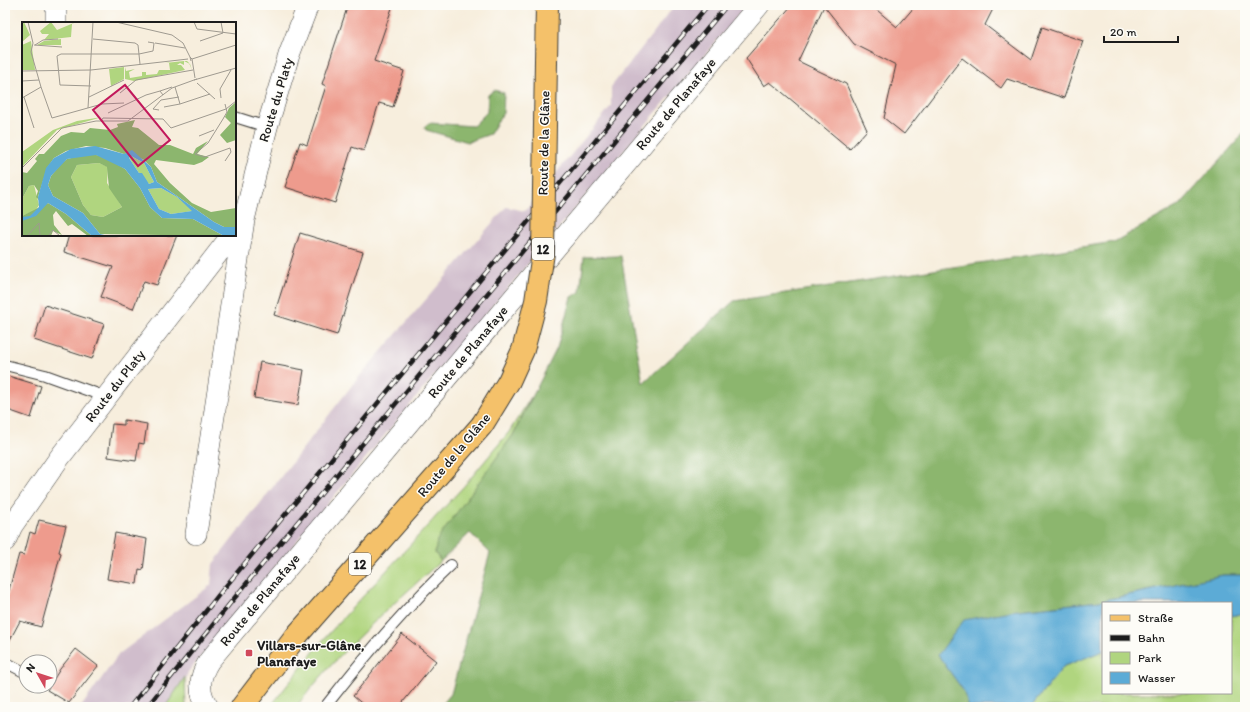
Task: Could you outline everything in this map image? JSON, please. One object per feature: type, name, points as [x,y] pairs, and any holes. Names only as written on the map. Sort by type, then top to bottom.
[{"type":"main road","name":"Route de la Glâne","points":[[242,707],[298,634],[482,425],[509,381],[523,350],[536,301],[542,253],[547,5]]},
{"type":"street","points":[[56,5],[56,22]]},
{"type":"street","name":"Route du Platy","points":[[237,228],[289,55],[308,5]]},
{"type":"street","name":"Route de Planafaye","points":[[208,707],[200,685],[204,670],[209,661],[759,5]]},
{"type":"street","name":"Route du Platy","points":[[5,541],[12,526],[60,457],[231,236]]},
{"type":"street","name":"Route du Platy","points":[[196,534],[236,236]]},
{"type":"lane","points":[[236,117],[267,127]]},
{"type":"lane","points":[[5,365],[45,375],[106,397]]},
{"type":"lane","points":[[326,707],[364,658],[425,589],[451,565]]},
{"type":"lane","points":[[5,662],[18,669]]},
{"type":"shaded area","points":[[675,5],[747,5],[473,329],[188,672],[176,707],[81,707],[119,654],[211,585],[213,564],[353,384],[506,207],[525,211],[611,106],[611,87]]},
{"type":"green space","points":[[494,90],[504,93],[503,113],[490,134],[468,142],[426,130],[424,127],[429,123],[473,126],[487,112],[488,95]]},
{"type":"green space","points":[[1245,132],[1245,575],[1223,575],[1100,601],[1010,611],[938,655],[963,690],[969,707],[440,707],[451,694],[490,553],[470,533],[441,561],[435,553],[437,540],[513,435],[557,348],[571,297],[580,292],[584,257],[621,256],[643,383],[734,301],[1114,242],[1180,205]]},
{"type":"green space","points":[[531,397],[513,435],[435,553],[441,561],[384,613],[329,667],[296,707],[270,707],[322,641],[464,486],[509,432]]},
{"type":"green space","points":[[1245,613],[1245,707],[1031,707],[1064,666],[1102,651],[1102,694],[1232,694],[1232,616]]},
{"type":"green space","points":[[185,677],[186,707],[165,707]]},
{"type":"water","points":[[1223,575],[1245,575],[1245,613],[1232,616],[1232,602],[1102,602],[1102,651],[1064,666],[1031,707],[969,707],[963,690],[938,655],[964,620],[1010,611],[1100,601]]},
{"type":"building","points":[[348,5],[393,5],[374,61],[404,71],[393,107],[379,103],[364,151],[352,147],[335,203],[285,187],[300,142],[307,145],[326,86],[322,84]]},
{"type":"building","points":[[792,5],[871,5],[897,27],[916,5],[995,5],[985,25],[1031,60],[1042,27],[1083,41],[1064,98],[1007,79],[1001,88],[962,58],[904,134],[884,118],[896,65],[854,44],[824,6],[798,61],[846,84],[867,130],[850,149],[770,82],[764,86],[746,58]]},
{"type":"building","points":[[300,233],[363,252],[337,335],[274,315]]},
{"type":"building","points":[[69,236],[177,236],[157,285],[144,281],[133,309],[101,297],[113,267],[64,252]]},
{"type":"building","points":[[45,305],[104,324],[92,359],[34,340]]},
{"type":"building","points":[[260,362],[304,370],[298,405],[254,398]]},
{"type":"building","points":[[5,375],[41,386],[31,418],[5,409]]},
{"type":"building","points":[[124,420],[147,424],[144,444],[139,443],[136,461],[108,457],[112,424],[124,425]]},
{"type":"building","points":[[39,520],[66,526],[59,552],[61,553],[41,627],[20,621],[5,649],[5,604],[19,554],[24,555],[30,532],[35,534]]},
{"type":"building","points":[[115,533],[147,539],[143,570],[139,569],[137,584],[107,579]]},
{"type":"building","points":[[402,634],[436,661],[399,707],[366,707],[353,696]]},
{"type":"building","points":[[76,649],[98,666],[69,703],[54,694],[58,694],[58,672]]},
{"type":"railway","points":[[130,707],[221,592],[708,5]]},
{"type":"railway","points":[[147,707],[232,601],[727,5]]},
{"type":"place","name":"Villars-sur-Glâne, Planafaye","points":[[249,653]]}]
